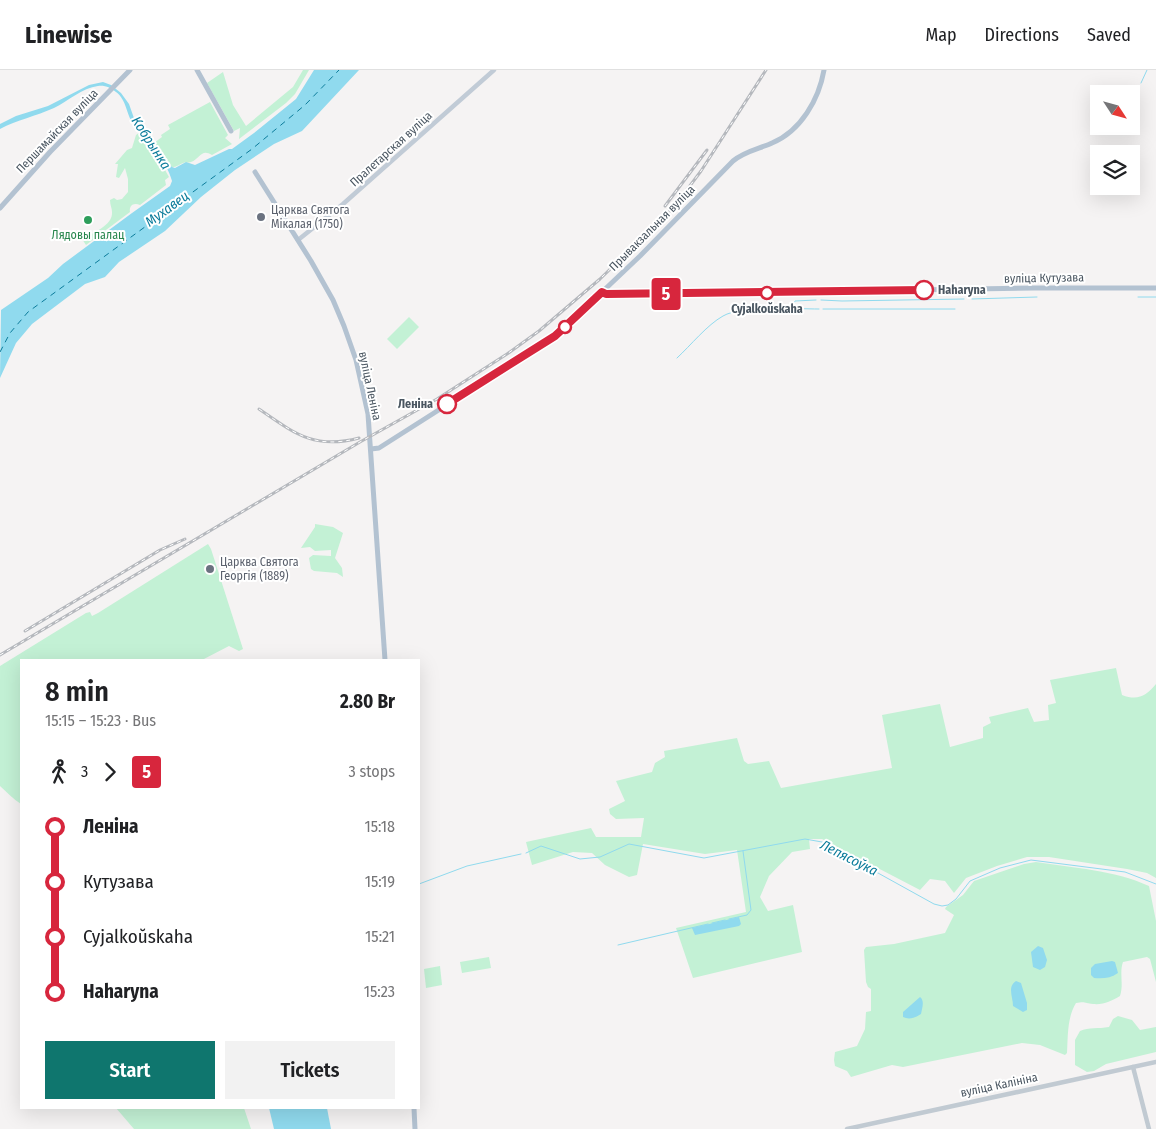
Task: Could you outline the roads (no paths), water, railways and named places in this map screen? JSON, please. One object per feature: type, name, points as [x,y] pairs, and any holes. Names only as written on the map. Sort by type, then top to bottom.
[{"type":"main road","name":"Першамайская вуліца","points":[[0,208],[50,152],[130,70]]},
{"type":"main road","points":[[197,70],[231,131]]},
{"type":"main road","name":"Пралетарская вуліца","points":[[298,240],[344,204],[494,70]]},
{"type":"main road","name":"Прывакзальная вуліца","points":[[371,449],[378,448],[555,336],[734,161],[743,154],[773,143],[788,133],[816,100],[822,84],[824,70]]},
{"type":"main road","name":"вуліца Леніна","points":[[255,172],[298,240],[332,300],[356,360],[368,414],[385,659]]},
{"type":"main road","name":"вуліца Кутузава","points":[[602,292],[606,294],[664,294],[1156,288]]},
{"type":"main road","points":[[414,1109],[416,1129]]},
{"type":"street","name":"вуліца Калініна","points":[[847,1129],[1156,1062]]},
{"type":"street","points":[[1133,1067],[1149,1129]]},
{"type":"water","points":[[314,70],[359,70],[302,131],[274,144],[235,170],[201,197],[165,231],[119,262],[105,277],[85,284],[32,324],[16,343],[0,378],[1,310],[48,278],[63,264],[170,186],[172,181],[166,166],[131,121],[120,95],[108,87],[98,86],[86,89],[54,108],[0,129],[0,124],[16,116],[48,106],[89,85],[103,82],[111,85],[121,93],[129,104],[135,121],[172,167],[175,168],[186,162],[195,165],[232,149],[254,133],[296,99]]},
{"type":"water","points":[[739,917],[741,924],[739,926],[695,935],[692,928]]},
{"type":"water","points":[[1038,946],[1043,948],[1047,960],[1045,967],[1040,970],[1033,967],[1031,952]]},
{"type":"water","points":[[1115,962],[1118,973],[1104,978],[1094,978],[1091,975],[1091,968],[1095,964]]},
{"type":"water","points":[[1016,981],[1021,983],[1027,1003],[1027,1010],[1023,1012],[1013,1006],[1011,989]]},
{"type":"water","points":[[920,997],[923,1003],[921,1014],[912,1018],[903,1017],[903,1012]]},
{"type":"water","points":[[269,1109],[327,1109],[331,1129],[274,1129]]},
{"type":"waterway","points":[[1141,83],[1147,70]]},
{"type":"waterway","points":[[972,299],[1037,297]]},
{"type":"waterway","points":[[1138,297],[1156,297]]},
{"type":"waterway","points":[[821,300],[964,299]]},
{"type":"waterway","points":[[791,308],[795,301],[816,300]]},
{"type":"waterway","points":[[677,358],[723,316],[743,310],[755,309],[819,309]]},
{"type":"waterway","points":[[823,309],[955,309]]},
{"type":"waterway","name":"Лепясоўка","points":[[526,853],[541,846],[580,859],[600,857],[629,844],[704,858],[805,839],[822,842],[934,904],[942,906],[948,905],[956,899],[970,881],[1000,868],[1031,860],[1125,872],[1156,884]]},
{"type":"waterway","points":[[729,919],[747,915],[751,910],[743,851]]},
{"type":"waterway","name":"Лепясоўка","points":[[420,884],[467,866],[521,854]]},
{"type":"waterway","points":[[712,923],[725,920]]},
{"type":"waterway","points":[[618,945],[708,924]]},
{"type":"railway","points":[[0,655],[360,442],[437,399],[539,331],[600,279],[674,207],[701,171],[766,70]]},
{"type":"railway","points":[[665,206],[707,150]]},
{"type":"railway","points":[[259,409],[305,437],[329,442],[359,438]]},
{"type":"railway","points":[[25,631],[160,550],[185,539]]},
{"type":"place","name":"Царква Святога Мікалая (1750)","points":[[261,217]]},
{"type":"place","name":"Лядовы палац","points":[[88,220]]},
{"type":"place","name":"Haharyna","points":[[924,290]]},
{"type":"place","name":"Cyjalkoŭskaha","points":[[767,293]]},
{"type":"place","name":"Леніна","points":[[447,404]]},
{"type":"place","name":"Царква Святога Георгія (1889)","points":[[210,569]]},
{"type":"water label","name":"Кобрынка","points":[[151,143]]},
{"type":"water label","name":"Мухавец","points":[[167,209]]}]
